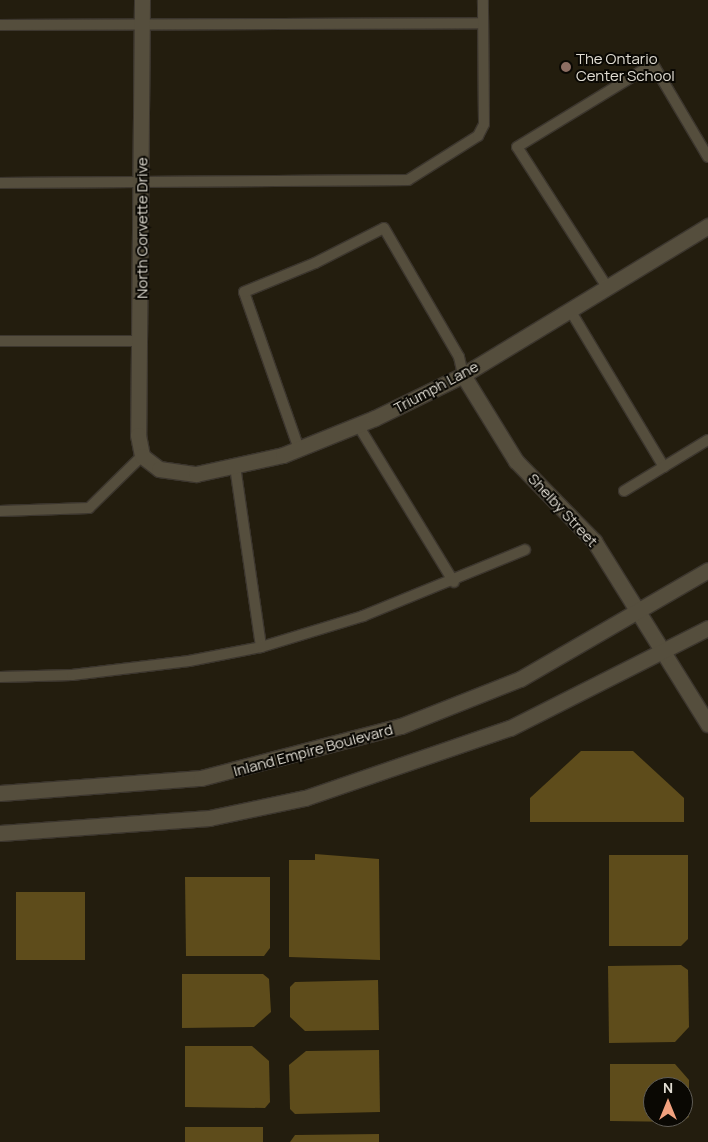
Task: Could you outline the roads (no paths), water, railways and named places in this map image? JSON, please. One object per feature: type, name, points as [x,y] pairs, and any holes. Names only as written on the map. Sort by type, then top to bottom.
[{"type":"street","name":"North Corvette Drive","points":[[142,0],[141,341],[138,435],[142,456]]},
{"type":"street","name":"Triumph Lane","points":[[142,456],[177,474],[235,466],[299,449],[358,425],[463,375],[708,227]]},
{"type":"street","name":"Shelby Street","points":[[463,375],[516,461],[594,541],[708,724]]},
{"type":"street","name":"Inland Empire Boulevard","points":[[0,793],[201,778],[311,753],[401,726],[520,679],[638,613],[708,570]]},
{"type":"street","points":[[0,833],[199,819],[305,798],[510,728],[663,653],[708,628]]},
{"type":"lane","points":[[0,183],[142,184],[408,180],[478,136],[484,124],[483,0]]},
{"type":"lane","points":[[0,25],[142,26],[483,23]]},
{"type":"lane","points":[[607,287],[517,147],[653,64],[708,157]]},
{"type":"lane","points":[[299,449],[244,292],[315,263],[384,228],[459,357],[463,375]]},
{"type":"lane","points":[[570,310],[664,467]]},
{"type":"lane","points":[[0,341],[141,341]]},
{"type":"lane","points":[[358,425],[454,582]]},
{"type":"lane","points":[[624,492],[708,440]]},
{"type":"lane","points":[[0,511],[89,508],[142,456]]},
{"type":"lane","points":[[235,466],[261,647]]},
{"type":"lane","points":[[0,677],[82,674],[189,661],[261,647],[454,582],[524,550]]},
{"type":"place","name":"The Ontario Center School","points":[[566,67]]}]
